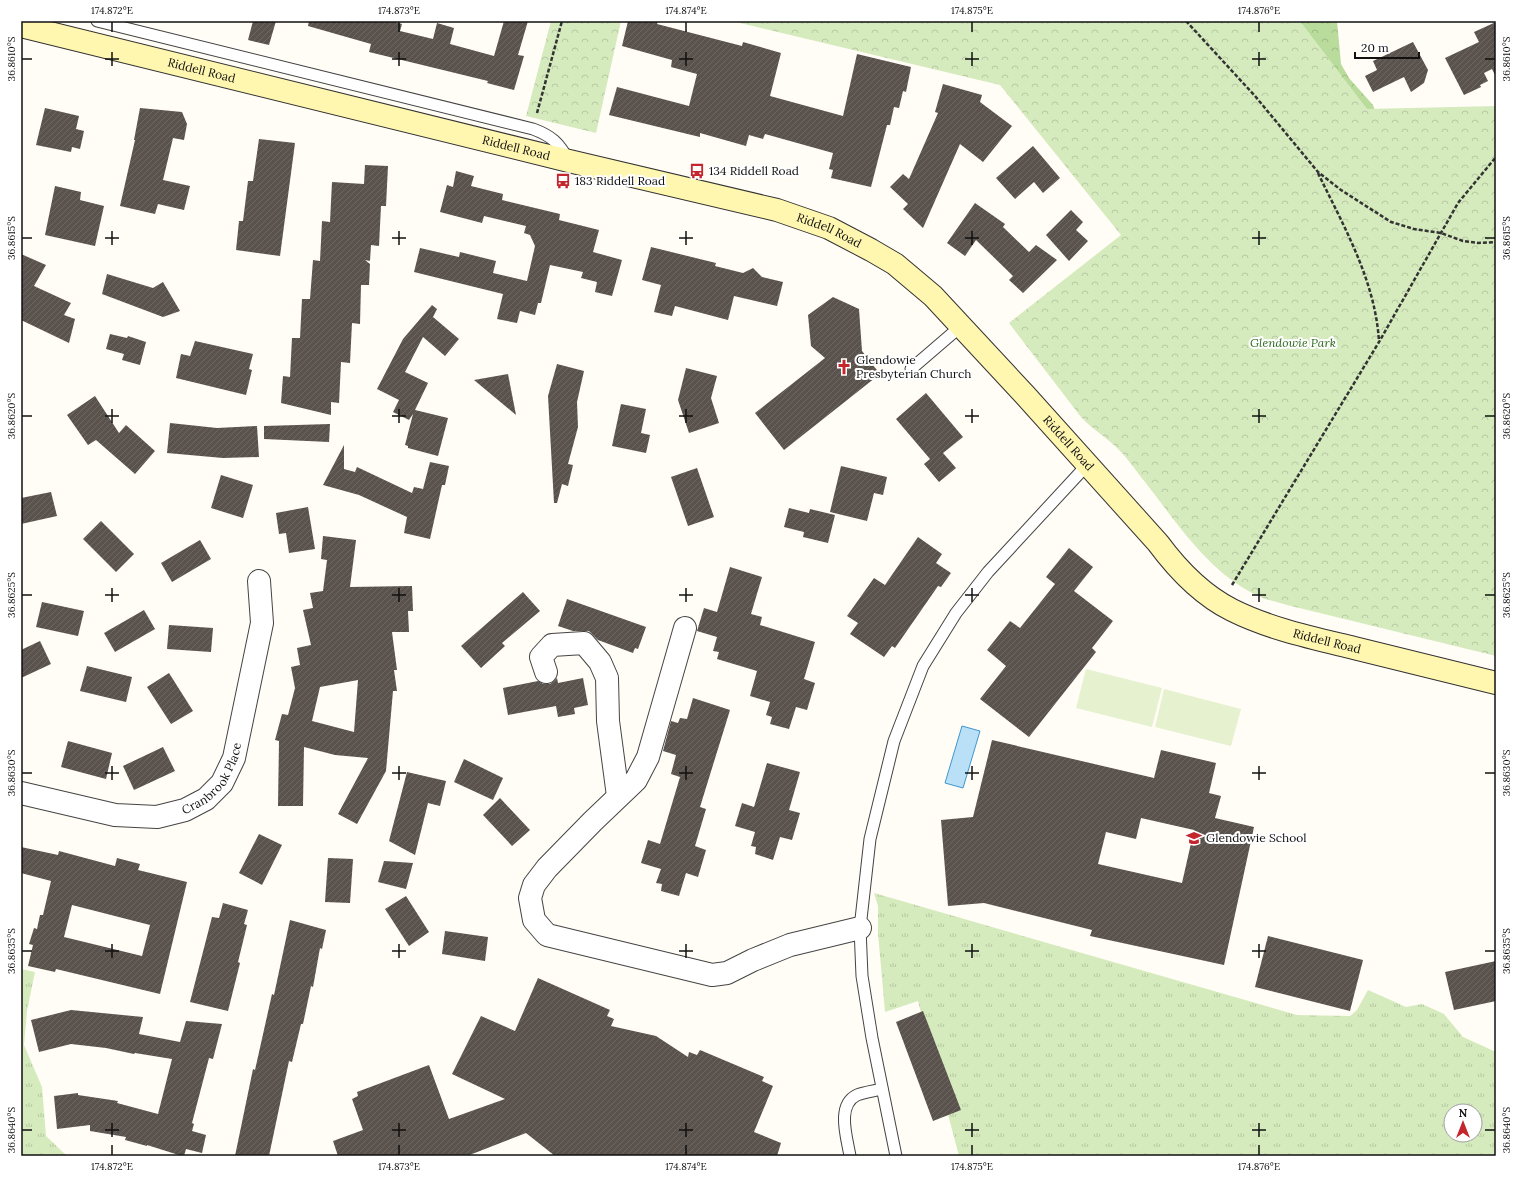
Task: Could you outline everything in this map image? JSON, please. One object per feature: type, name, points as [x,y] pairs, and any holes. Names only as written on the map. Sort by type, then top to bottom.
[{"type":"street","name":"Riddell Road","points":[[21,26],[569,161],[777,210],[829,228],[895,264],[933,296],[1158,544],[1175,566],[1208,595],[1231,610],[1272,626],[1310,638],[1496,683]]},
{"type":"street","name":"Cranbrook Place","points":[[21,793],[115,815],[157,818],[185,810],[206,799],[222,783],[234,758],[262,623],[259,581]]},
{"type":"street","points":[[685,628],[648,757],[636,780],[618,796],[552,863],[534,885],[530,898],[534,920],[547,935],[712,975],[727,973],[753,960],[790,945],[860,928]]},
{"type":"street","points":[[546,672],[541,657],[552,645],[584,643],[600,662],[607,678],[608,721],[618,796]]},
{"type":"lane","points":[[97,21],[533,129],[543,133],[558,143],[569,161]]},
{"type":"lane","points":[[911,369],[961,326]]},
{"type":"lane","points":[[896,1156],[872,1038],[862,976],[860,928],[870,838],[894,741],[923,666],[956,613],[988,572],[1087,465]]},
{"type":"lane","points":[[850,1156],[844,1113],[846,1104],[857,1095],[882,1089]]},
{"type":"path","points":[[533,129],[562,21]]},
{"type":"path","points":[[1186,21],[1255,96],[1318,172],[1363,206],[1391,222],[1414,229],[1441,233],[1463,241],[1478,243],[1496,242]]},
{"type":"path","points":[[1232,584],[1379,342],[1458,203],[1496,157]]},
{"type":"path","points":[[1318,172],[1365,273],[1378,324],[1379,342]]},
{"type":"green space","points":[[551,21],[621,21],[596,133],[526,116]]},
{"type":"green space","name":"Glendowie Park","points":[[732,21],[1300,21],[1367,109],[1496,106],[1496,656],[1287,605],[1258,596],[1240,586],[1209,561],[1182,530],[1133,466],[1111,442],[1081,417],[1009,323],[1121,235],[1000,85]]},
{"type":"green space","points":[[1291,21],[1337,21],[1341,64],[1349,78],[1373,105],[1380,124]]},
{"type":"green space","points":[[1086,669],[1162,688],[1152,727],[1076,708]]},
{"type":"green space","points":[[1164,689],[1241,709],[1231,746],[1155,727]]},
{"type":"green space","points":[[874,893],[1297,1015],[1350,1016],[1357,1010],[1368,990],[1406,1007],[1422,1004],[1444,1014],[1463,1037],[1496,1052],[1496,1156],[959,1156],[918,1001],[885,1012],[878,933],[878,906]]},
{"type":"green space","points":[[21,969],[35,972],[27,1011],[24,1045],[42,1087],[46,1136],[67,1156],[21,1156]]},
{"type":"water","points":[[962,726],[980,731],[963,788],[945,783]]},
{"type":"building","points":[[253,21],[276,21],[269,45],[248,40]]},
{"type":"building","points":[[309,21],[392,21],[402,24],[400,31],[433,39],[437,23],[454,28],[450,44],[494,56],[504,21],[528,21],[518,55],[524,56],[514,90],[487,83],[488,81],[369,52],[371,44],[308,26]]},
{"type":"building","points":[[628,21],[658,21],[657,24],[742,46],[743,42],[781,53],[770,96],[843,116],[857,54],[911,67],[906,92],[903,91],[899,108],[894,107],[890,125],[887,125],[871,187],[831,178],[833,170],[829,169],[833,153],[765,134],[763,139],[749,135],[746,146],[700,133],[700,137],[609,115],[617,87],[689,106],[697,74],[671,67],[672,60],[622,46]]},
{"type":"building","points":[[1496,22],[1496,77],[1492,69],[1484,73],[1488,81],[1480,85],[1481,87],[1464,95],[1445,58],[1479,42],[1474,32]]},
{"type":"building","points":[[1413,42],[1428,70],[1424,83],[1411,92],[1404,77],[1373,92],[1365,76],[1377,70],[1373,61]]},
{"type":"building","points":[[943,84],[982,95],[980,102],[1012,126],[983,162],[960,144],[923,228],[903,209],[908,204],[890,187],[903,174],[909,179],[938,113],[935,112]]},
{"type":"building","points":[[45,108],[79,116],[76,129],[84,131],[80,149],[72,147],[71,152],[36,145]]},
{"type":"building","points":[[140,108],[182,112],[187,124],[184,140],[173,138],[163,180],[190,186],[184,210],[158,204],[155,214],[120,206],[135,140]]},
{"type":"building","points":[[259,139],[295,143],[280,256],[236,250],[239,221],[243,221],[248,181],[253,181]]},
{"type":"building","points":[[1033,146],[1060,178],[1043,193],[1034,182],[1015,199],[996,178]]},
{"type":"building","points":[[365,165],[388,166],[386,206],[381,206],[379,246],[371,245],[370,261],[365,260],[370,264],[369,285],[361,285],[360,324],[352,323],[350,363],[341,362],[339,403],[331,402],[331,415],[281,403],[283,376],[290,377],[292,338],[300,338],[302,299],[310,299],[313,260],[320,261],[322,221],[330,222],[332,182],[364,184]]},
{"type":"building","points":[[456,171],[474,176],[471,186],[503,194],[502,200],[560,214],[559,220],[599,230],[593,252],[622,260],[612,296],[595,292],[597,282],[581,278],[583,272],[550,265],[541,303],[538,303],[535,315],[520,311],[517,323],[497,319],[503,294],[414,272],[420,248],[459,257],[460,252],[496,261],[493,273],[527,281],[535,246],[530,235],[524,233],[526,226],[484,216],[482,223],[440,212],[447,185],[453,187]]},
{"type":"building","points":[[55,186],[81,192],[80,200],[104,206],[95,246],[45,235]]},
{"type":"building","points":[[975,203],[1005,224],[1003,227],[1029,252],[1036,245],[1057,260],[1023,293],[1009,280],[1013,276],[976,240],[965,256],[947,243]]},
{"type":"building","points":[[1071,210],[1083,222],[1076,230],[1088,241],[1069,261],[1046,235]]},
{"type":"building","points":[[651,247],[716,263],[715,266],[743,273],[753,268],[762,277],[783,282],[777,306],[734,296],[728,320],[675,306],[672,316],[654,312],[661,285],[642,280]]},
{"type":"building","points":[[21,254],[46,265],[34,286],[71,303],[64,315],[75,319],[69,343],[21,320]]},
{"type":"building","points":[[107,274],[153,288],[163,282],[180,311],[163,317],[102,294]]},
{"type":"building","name":"Glendowie Presbyterian Church","points":[[833,297],[859,309],[862,351],[880,374],[784,450],[755,413],[825,358],[811,346],[808,315]]},
{"type":"building","points":[[432,305],[437,309],[433,317],[459,339],[445,356],[423,337],[405,372],[428,383],[415,410],[448,418],[438,456],[408,448],[408,446],[405,445],[413,414],[409,420],[393,412],[399,400],[377,389],[403,339]]},
{"type":"building","points":[[110,334],[127,338],[128,336],[146,342],[140,365],[122,360],[124,354],[106,349]]},
{"type":"building","points":[[195,341],[253,354],[249,369],[252,370],[246,395],[176,378],[181,354],[190,356]]},
{"type":"building","points":[[557,364],[584,371],[577,402],[578,427],[568,464],[573,465],[568,486],[562,484],[557,503],[554,503],[548,396]]},
{"type":"building","points":[[686,368],[717,376],[711,398],[719,423],[689,433],[678,400]]},
{"type":"building","points":[[508,374],[516,415],[474,380]]},
{"type":"building","points":[[926,393],[963,437],[943,453],[956,468],[939,482],[924,464],[930,459],[896,419]]},
{"type":"building","points":[[95,396],[119,433],[126,425],[155,451],[135,474],[96,440],[88,445],[67,415]]},
{"type":"building","points":[[621,404],[646,409],[641,433],[650,435],[646,453],[612,446]]},
{"type":"building","points":[[170,423],[217,428],[257,426],[259,457],[223,458],[167,453]]},
{"type":"building","points":[[330,424],[329,442],[264,439],[264,426]]},
{"type":"building","points":[[344,445],[344,469],[355,472],[357,467],[412,493],[414,487],[423,489],[430,462],[449,466],[445,485],[442,485],[430,539],[404,533],[407,517],[359,495],[323,485]]},
{"type":"building","points":[[841,466],[887,477],[883,495],[874,493],[867,521],[830,512]]},
{"type":"building","points":[[697,468],[714,517],[688,526],[671,477]]},
{"type":"building","points":[[221,475],[253,485],[243,518],[211,508]]},
{"type":"building","points":[[51,492],[57,516],[21,524],[21,498]]},
{"type":"building","points":[[308,507],[315,549],[289,553],[286,533],[279,534],[276,513]]},
{"type":"building","points":[[789,508],[809,513],[810,509],[835,515],[828,543],[803,537],[804,532],[784,527]]},
{"type":"building","points":[[101,521],[134,554],[116,572],[83,539]]},
{"type":"building","points":[[323,536],[356,540],[350,587],[412,586],[413,611],[408,611],[409,632],[392,632],[397,670],[394,670],[397,691],[393,691],[386,771],[357,824],[338,814],[368,758],[335,755],[304,747],[303,806],[278,806],[279,741],[275,740],[282,714],[288,715],[295,688],[291,667],[300,665],[297,648],[311,645],[303,610],[313,608],[310,593],[323,591],[327,560],[321,559]],"holes":[[[358,680],[354,732],[312,721],[320,687]]]},
{"type":"building","points":[[918,537],[942,554],[936,563],[951,573],[941,587],[938,586],[895,648],[892,646],[884,657],[850,634],[858,623],[847,616],[874,578],[885,585]]},
{"type":"building","points":[[200,540],[211,559],[172,582],[161,563]]},
{"type":"building","points":[[1069,548],[1093,567],[1074,591],[1113,621],[1092,648],[1096,652],[1029,737],[980,699],[1006,666],[987,650],[1010,621],[1020,628],[1055,584],[1046,577]]},
{"type":"building","points":[[730,567],[762,577],[751,614],[762,617],[760,625],[815,642],[804,679],[815,683],[807,710],[796,707],[789,729],[770,724],[772,717],[766,715],[770,702],[750,696],[757,671],[717,659],[719,652],[713,651],[717,637],[697,631],[704,608],[717,612]]},
{"type":"building","points":[[523,592],[540,611],[502,643],[505,646],[481,668],[461,646]]},
{"type":"building","points":[[567,599],[646,627],[638,649],[635,648],[633,653],[598,640],[589,631],[573,631],[558,626]]},
{"type":"building","points":[[42,602],[84,611],[78,636],[36,627]]},
{"type":"building","points":[[144,610],[155,629],[115,652],[104,633]]},
{"type":"building","points":[[169,625],[213,628],[211,652],[167,649]]},
{"type":"building","points":[[40,641],[51,664],[21,678],[21,650]]},
{"type":"building","points":[[87,666],[132,677],[126,702],[80,691]]},
{"type":"building","points":[[169,673],[193,711],[171,724],[147,687]]},
{"type":"building","points":[[557,678],[558,683],[583,678],[588,705],[574,708],[575,714],[558,717],[556,706],[508,715],[503,688],[538,681],[543,684],[550,684]]},
{"type":"building","points":[[693,698],[730,710],[700,807],[706,809],[695,846],[706,850],[698,877],[686,873],[679,896],[661,891],[662,884],[656,883],[661,869],[641,863],[648,840],[660,844],[680,777],[671,774],[676,755],[663,751],[671,721],[678,723],[680,718],[687,719]]},
{"type":"building","points":[[992,740],[1154,778],[1161,750],[1216,763],[1209,793],[1221,796],[1215,818],[1254,827],[1224,965],[1090,936],[1092,930],[984,903],[948,906],[941,820],[973,817]],"holes":[[[1141,818],[1194,830],[1182,883],[1098,864],[1106,832],[1136,839]]]},
{"type":"building","points":[[68,741],[112,753],[106,779],[61,767]]},
{"type":"building","points":[[163,747],[175,771],[134,790],[123,766]]},
{"type":"building","points":[[464,759],[503,778],[493,800],[454,782]]},
{"type":"building","points":[[767,763],[800,772],[789,810],[800,813],[792,840],[780,837],[773,860],[755,854],[756,847],[751,846],[755,832],[735,826],[742,803],[754,807]]},
{"type":"building","points":[[407,772],[446,781],[440,806],[428,803],[415,855],[389,841]]},
{"type":"building","points":[[500,798],[530,830],[512,846],[483,815]]},
{"type":"building","points":[[259,834],[282,845],[262,885],[239,873]]},
{"type":"building","points":[[21,847],[58,855],[59,851],[115,866],[117,858],[140,864],[138,870],[187,882],[160,994],[56,969],[55,972],[28,966],[33,945],[29,944],[34,928],[37,929],[40,915],[43,915],[51,881],[21,873]],"holes":[[[72,905],[150,925],[142,956],[64,937]]]},
{"type":"building","points":[[328,858],[353,859],[350,903],[325,902]]},
{"type":"building","points":[[384,861],[413,863],[406,889],[378,882]]},
{"type":"building","points":[[406,896],[429,932],[409,946],[385,909]]},
{"type":"building","points":[[223,903],[248,910],[244,924],[247,925],[238,962],[240,963],[228,1011],[190,1002],[212,917],[219,918]]},
{"type":"building","points":[[290,920],[326,930],[322,949],[320,948],[313,987],[311,986],[303,1024],[301,1024],[292,1062],[289,1061],[269,1156],[235,1156],[253,1069],[255,1070],[272,994],[274,995]]},
{"type":"building","points":[[445,931],[488,937],[485,961],[442,954]]},
{"type":"building","points":[[1268,936],[1363,960],[1350,1011],[1255,987]]},
{"type":"building","points":[[1496,961],[1496,1001],[1454,1010],[1445,972]]},
{"type":"building","points":[[538,978],[610,1010],[607,1016],[614,1019],[611,1026],[656,1036],[688,1057],[689,1052],[697,1055],[700,1050],[764,1077],[762,1081],[773,1086],[754,1132],[781,1143],[777,1156],[555,1156],[526,1133],[467,1156],[338,1156],[333,1141],[363,1130],[352,1099],[358,1096],[357,1092],[429,1065],[449,1119],[505,1099],[452,1074],[481,1016],[515,1031]]},
{"type":"building","points":[[71,1010],[143,1017],[139,1034],[180,1042],[186,1021],[222,1024],[213,1059],[209,1058],[192,1123],[194,1124],[192,1131],[206,1135],[202,1153],[186,1149],[184,1156],[182,1156],[125,1140],[126,1137],[90,1131],[90,1125],[57,1129],[54,1096],[78,1093],[78,1095],[118,1101],[117,1103],[158,1114],[172,1059],[71,1044],[39,1052],[31,1020]]},
{"type":"building","points":[[923,1011],[961,1110],[933,1121],[896,1022]]},
{"type":"place","name":"134 Riddell Road","points":[[697,171]]},
{"type":"place","name":"183 Riddell Road","points":[[563,181]]},
{"type":"place","name":"Glendowie Presbyterian Church","points":[[844,367]]},
{"type":"place","name":"Glendowie School","points":[[1194,838]]}]
